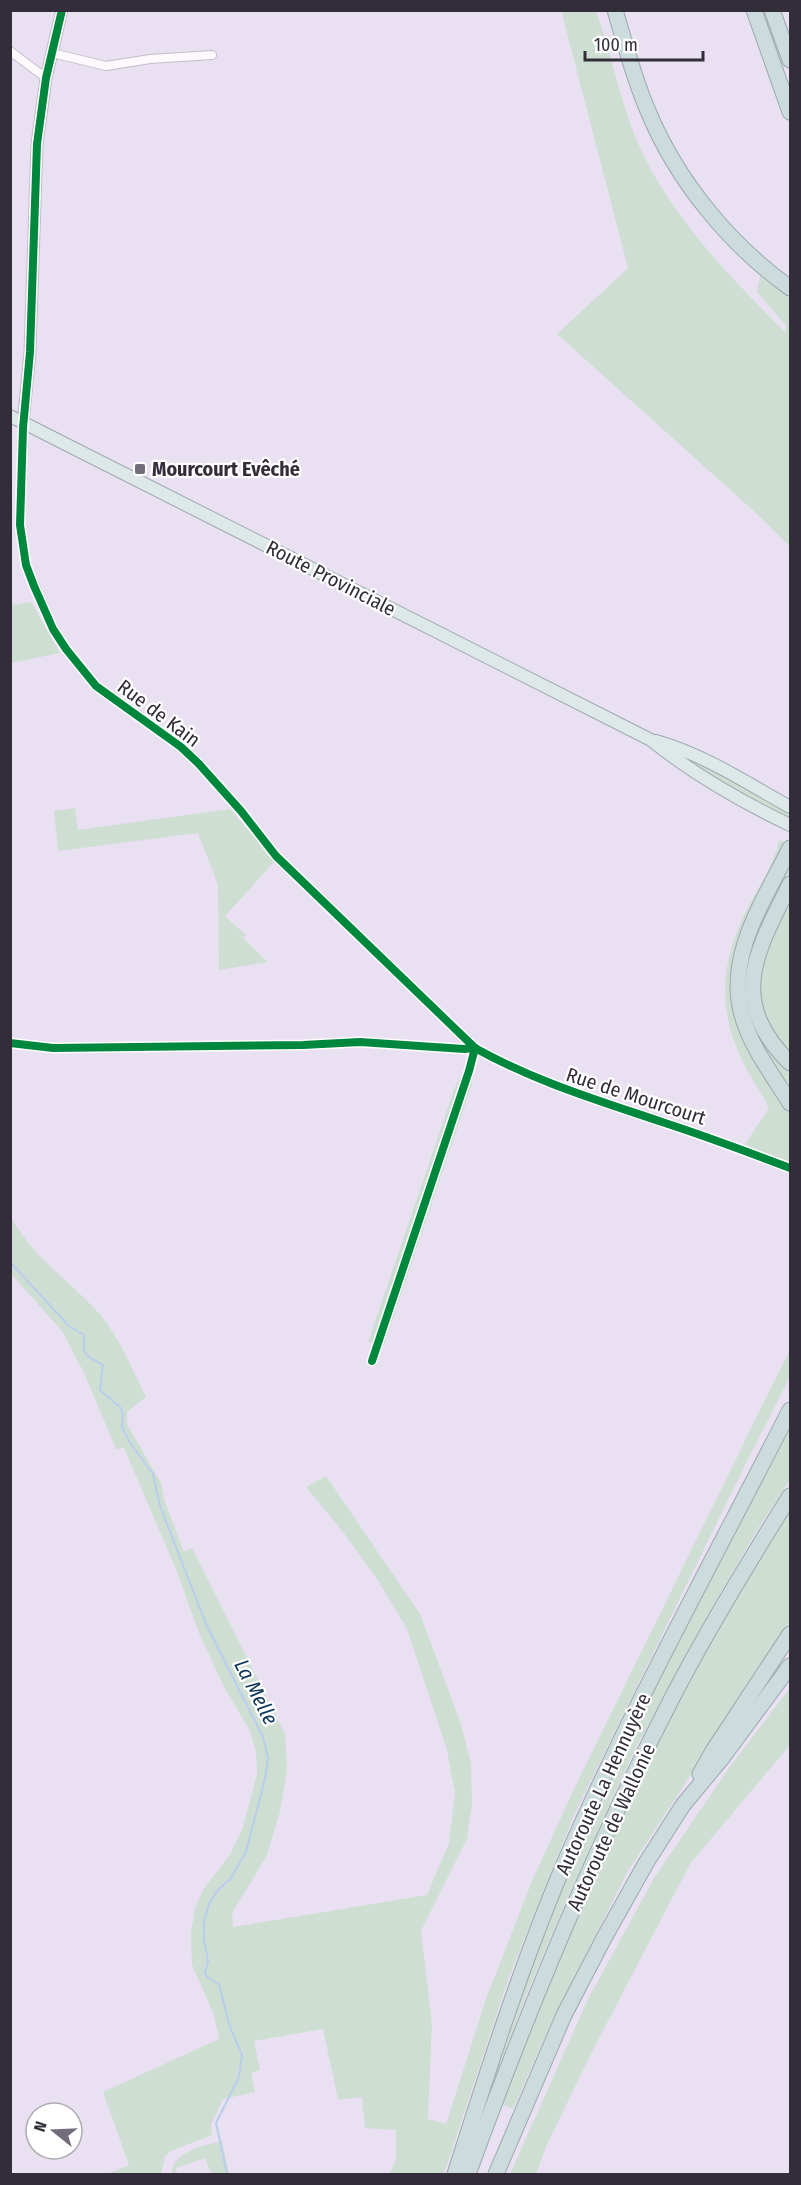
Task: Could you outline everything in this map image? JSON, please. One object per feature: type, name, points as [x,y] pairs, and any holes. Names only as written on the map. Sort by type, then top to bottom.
[{"type":"highway","points":[[615,10],[629,60],[648,112],[672,159],[701,202],[735,241],[790,288]]},
{"type":"highway","points":[[754,10],[790,112]]},
{"type":"highway","points":[[772,10],[790,60]]},
{"type":"highway","points":[[790,848],[748,935],[741,954],[738,973],[742,1016],[758,1053],[790,1103]]},
{"type":"highway","points":[[790,884],[761,944],[755,962],[753,980],[754,1003],[764,1030],[790,1063]]},
{"type":"highway","name":"Autoroute La Hennuyère","points":[[455,2175],[507,2011],[568,1856],[623,1737],[790,1410]]},
{"type":"highway","name":"Autoroute de Wallonie","points":[[468,2175],[541,1982],[572,1908],[635,1773],[707,1634],[790,1496]]},
{"type":"highway","points":[[683,1805],[713,1751],[790,1634]]},
{"type":"highway","name":"Autoroute de Wallonie","points":[[496,2175],[564,2015],[646,1863],[683,1805],[722,1758],[790,1666]]},
{"type":"main road","name":"Route Provinciale","points":[[10,416],[651,740]]},
{"type":"main road","points":[[651,740],[699,757],[790,807]]},
{"type":"main road","points":[[651,740],[735,797],[790,825]]},
{"type":"street","points":[[23,423],[30,352],[37,144],[46,78],[62,10]]},
{"type":"street","points":[[10,51],[46,78]]},
{"type":"street","points":[[52,54],[106,66],[150,59],[212,55]]},
{"type":"street","name":"Rue de Kain","points":[[23,423],[20,525],[26,565],[53,629],[66,649],[96,686],[181,747],[199,764],[276,856],[475,1048]]},
{"type":"street","points":[[10,1043],[62,1048],[303,1045],[360,1042],[475,1048],[372,1361]]},
{"type":"street","name":"Rue de Mourcourt","points":[[475,1048],[528,1075],[569,1091],[708,1137],[790,1168]]},
{"type":"shaded area","points":[[564,11],[596,11],[625,109],[637,141],[650,168],[683,219],[722,266],[785,332],[786,326],[757,292],[760,276],[790,298],[790,547],[757,514],[557,334],[628,268],[562,14]]},
{"type":"shaded area","points":[[31,602],[60,653],[11,663],[11,605]]},
{"type":"shaded area","points":[[660,744],[790,810],[790,821],[750,799]]},
{"type":"shaded area","points":[[75,808],[78,830],[230,809],[275,861],[225,916],[246,935],[243,938],[268,962],[219,970],[218,885],[198,833],[58,851],[54,811]]},
{"type":"shaded area","points":[[779,840],[790,845],[790,1171],[739,1153],[769,1108],[735,1044],[729,1025],[725,987],[727,968],[737,931],[770,866]]},
{"type":"shaded area","points":[[462,1075],[473,1081],[384,1346],[368,1342],[455,1087]]},
{"type":"shaded area","points":[[11,1217],[28,1243],[103,1318],[124,1351],[146,1397],[127,1412],[127,1424],[161,1483],[164,1499],[184,1552],[192,1548],[285,1734],[287,1768],[280,1812],[266,1857],[232,1913],[233,1927],[427,1895],[449,1843],[455,1793],[447,1750],[407,1629],[377,1579],[306,1487],[326,1476],[420,1614],[461,1724],[471,1764],[472,1804],[467,1839],[421,1931],[432,2024],[428,2119],[446,2124],[486,1999],[532,1881],[572,1793],[790,1349],[790,1377],[575,1813],[509,1977],[444,2174],[389,2174],[396,2160],[396,2130],[365,2128],[362,2097],[338,2100],[323,2029],[254,2041],[260,2070],[251,2073],[255,2092],[223,2099],[211,2125],[212,2135],[171,2151],[165,2156],[161,2174],[107,2174],[129,2165],[103,2092],[219,2039],[214,2015],[192,1965],[191,1933],[195,1908],[203,1890],[231,1853],[243,1827],[257,1774],[256,1752],[250,1731],[223,1685],[199,1633],[175,1567],[124,1448],[116,1449],[84,1373],[62,1331],[11,1274]]},
{"type":"shaded area","points":[[790,1421],[790,1480],[721,1592],[635,1749],[564,1906],[526,1996],[490,2091],[488,2090],[540,1940],[605,1785]]},
{"type":"shaded area","points":[[790,1508],[790,1623],[628,1871],[552,2021],[513,2109],[500,2104],[584,1899],[653,1749],[705,1651]]},
{"type":"shaded area","points":[[790,1688],[790,1745],[690,1864],[595,2046],[547,2144],[536,2174],[510,2174],[588,1999],[654,1878],[731,1765]]},
{"type":"shaded area","points":[[222,2141],[229,2174],[211,2174],[205,2158],[176,2168],[177,2174],[172,2174],[173,2166],[183,2155]]},
{"type":"waterway","name":"La Melle","points":[[10,1262],[69,1326],[84,1335],[86,1354],[103,1365],[100,1390],[120,1407],[123,1414],[122,1427],[130,1443],[153,1474],[160,1506],[206,1624],[263,1737],[268,1758],[265,1779],[246,1852],[231,1878],[217,1891],[209,1904],[204,1921],[204,1940],[208,1961],[205,1973],[207,1977],[219,1984],[230,2027],[242,2055],[239,2077],[216,2123],[227,2174]]},
{"type":"cycle path","points":[[62,10],[46,78],[37,144],[30,352],[23,428],[20,525],[26,565],[53,629],[96,686],[181,747],[199,764],[241,811],[276,856],[475,1048],[497,1060],[566,1089],[790,1168]]},
{"type":"cycle path","points":[[10,1043],[53,1048],[303,1045],[360,1042],[475,1048]]},
{"type":"cycle path","points":[[372,1361],[475,1048]]},
{"type":"place","name":"Mourcourt Evêché","points":[[140,469]]}]
